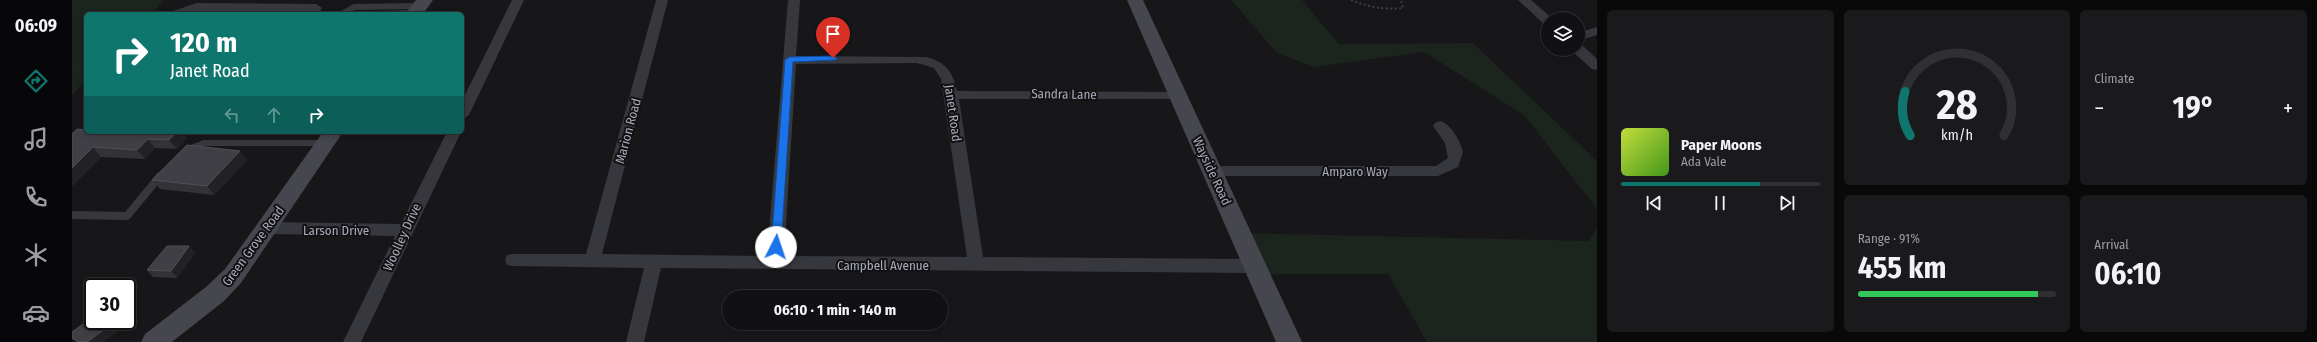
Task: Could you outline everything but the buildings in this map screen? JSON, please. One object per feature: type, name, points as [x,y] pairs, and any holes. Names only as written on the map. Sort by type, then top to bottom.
[{"type":"street","points":[[464,111],[518,0]]},
{"type":"street","name":"Marion Road","points":[[592,261],[662,0]]},
{"type":"street","points":[[774,263],[794,0]]},
{"type":"street","name":"Wayside Road","points":[[1135,0],[1244,241],[1253,266],[1289,342]]},
{"type":"street","points":[[1524,0],[1541,16]]},
{"type":"street","points":[[183,12],[197,7],[316,8],[313,12]]},
{"type":"street","points":[[1585,35],[1597,31]]},
{"type":"street","points":[[1585,55],[1597,66]]},
{"type":"street","name":"Janet Road","points":[[789,60],[834,58],[928,60],[937,64],[947,73],[952,95],[976,265]]},
{"type":"street","name":"Sandra Lane","points":[[952,95],[1177,95]]},
{"type":"street","name":"Amparo Way","points":[[1212,171],[1438,171],[1454,163],[1456,154],[1455,146],[1440,126]]},
{"type":"street","name":"Woolley Drive","points":[[352,342],[405,230],[453,134]]},
{"type":"street","name":"Green Grove Road","points":[[154,342],[224,286],[267,228],[329,138]]},
{"type":"street","name":"Larson Drive","points":[[267,228],[405,230]]},
{"type":"street","name":"Campbell Avenue","points":[[513,260],[976,265],[1253,266]]},
{"type":"street","points":[[635,342],[654,262]]},
{"type":"lane","points":[[345,12],[354,7],[418,8]]},
{"type":"lane","points":[[391,12],[418,8]]},
{"type":"lane","points":[[182,153],[204,143],[329,138]]},
{"type":"lane","points":[[72,215],[127,216],[166,168]]},
{"type":"path","points":[[1351,0],[1364,6],[1384,10],[1403,8],[1401,0]]},
{"type":"shaded area","points":[[72,0],[164,0],[154,12],[84,12],[84,82],[72,95]]},
{"type":"shaded area","points":[[1231,0],[1302,0],[1339,44],[1473,43],[1597,161],[1597,209],[1524,115],[1424,52],[1314,67],[1277,53]]},
{"type":"shaded area","points":[[1597,227],[1597,342],[1427,342],[1388,274],[1252,274],[1234,233],[1589,241]]},
{"type":"route","points":[[776,247],[789,60],[833,58]]}]
